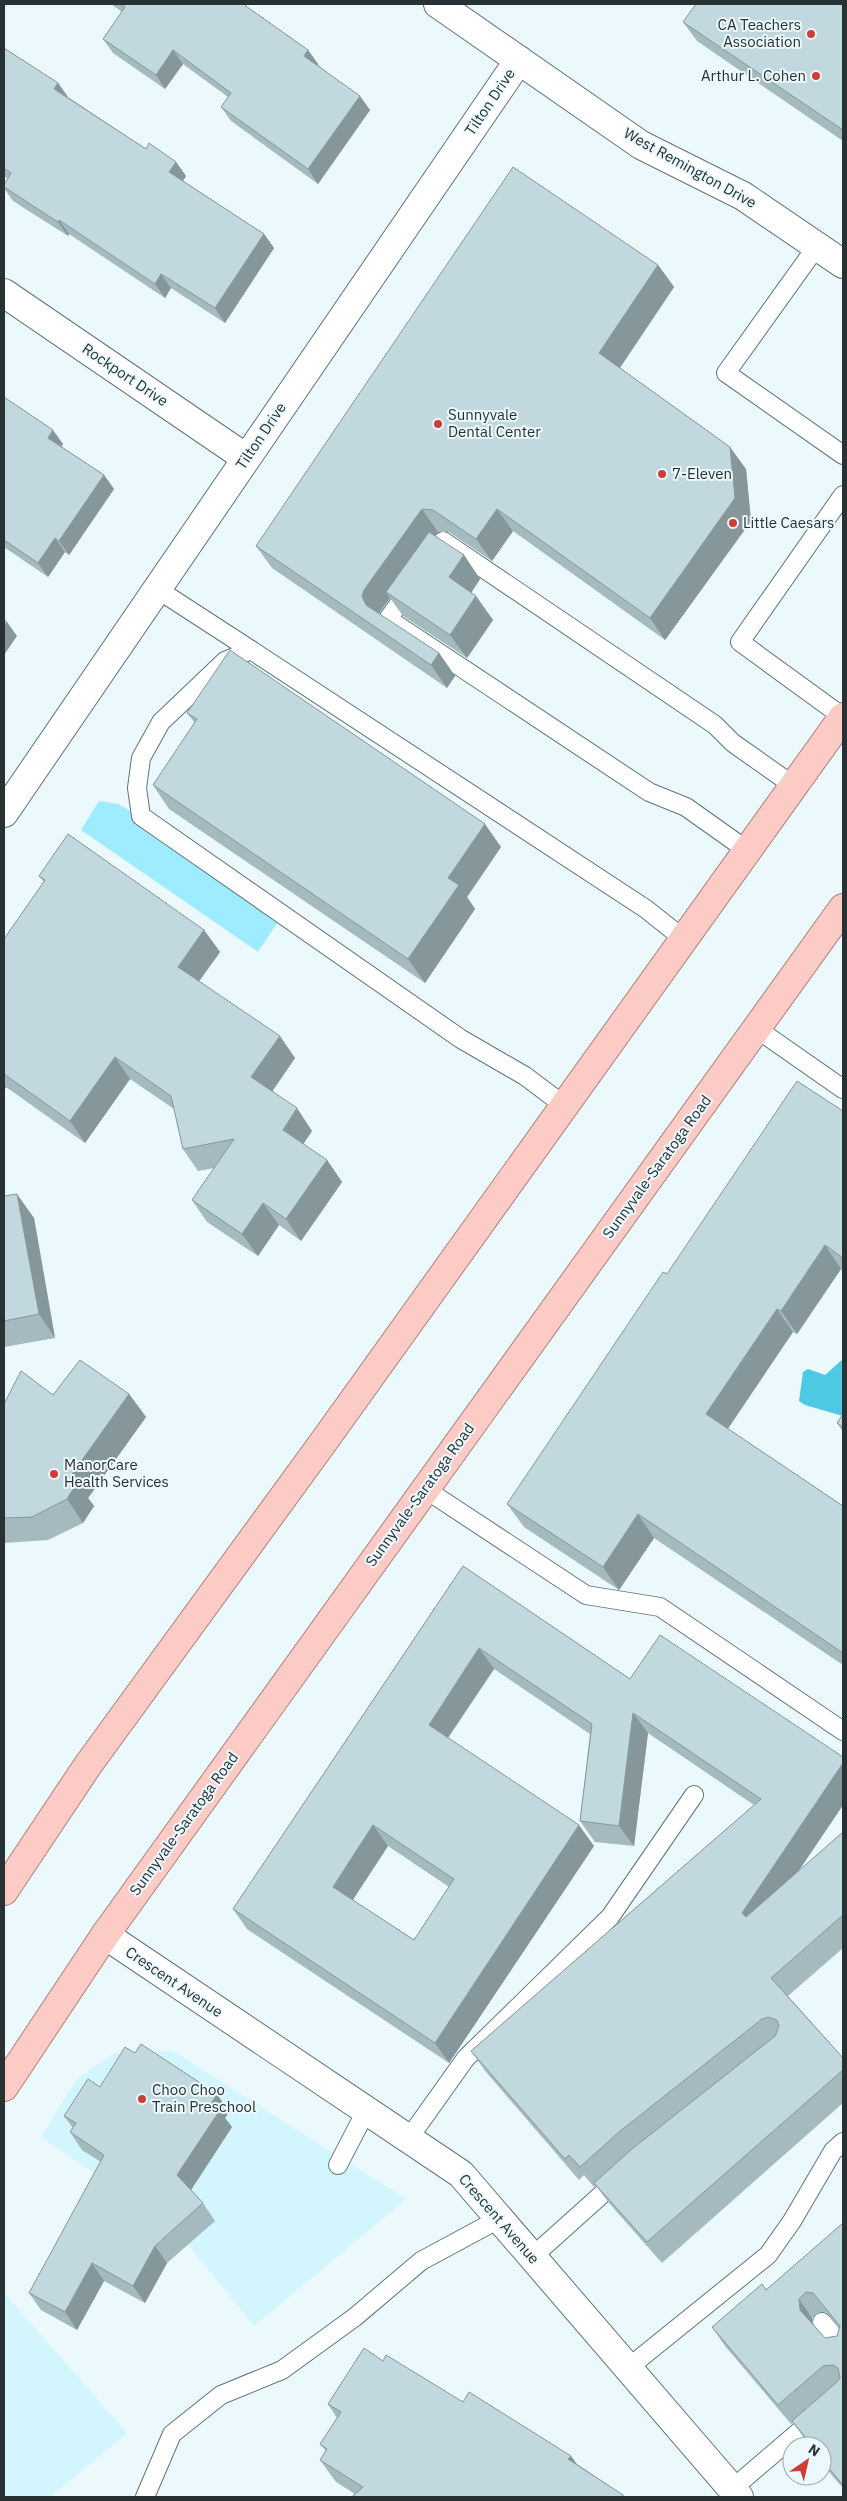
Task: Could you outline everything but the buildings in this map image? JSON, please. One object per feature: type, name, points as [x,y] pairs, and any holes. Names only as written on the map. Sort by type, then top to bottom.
[{"type":"main road","points":[[4,1891],[88,1765],[685,940],[843,717]]},
{"type":"main road","name":"Sunnyvale-Saratoga Road","points":[[4,2087],[105,1936],[843,908]]},
{"type":"street","name":"West Remington Drive","points":[[438,4],[641,145],[743,196],[843,264]]},
{"type":"street","name":"Tilton Drive","points":[[4,813],[519,60]]},
{"type":"street","name":"Rockport Drive","points":[[4,293],[246,458]]},
{"type":"street","name":"Crescent Avenue","points":[[105,1936],[367,2109],[461,2174],[736,2493]]},
{"type":"lane","points":[[817,246],[726,373],[843,455]]},
{"type":"lane","points":[[843,495],[740,642],[843,717]]},
{"type":"lane","points":[[748,852],[686,807],[649,792],[388,619],[442,541],[714,725],[733,743],[794,786]]},
{"type":"lane","points":[[157,589],[646,909],[685,940]]},
{"type":"lane","points":[[251,650],[225,661],[161,722],[141,758],[137,788],[141,816],[461,1039],[525,1076],[565,1106]]},
{"type":"lane","points":[[757,1029],[843,1089]]},
{"type":"lane","points":[[425,1489],[586,1595],[660,1607],[843,1731]]},
{"type":"lane","points":[[409,2138],[466,2058],[532,1996],[610,1917],[694,1795]]},
{"type":"lane","points":[[338,2165],[367,2109]]},
{"type":"lane","points":[[628,2368],[768,2255],[792,2221],[833,2151],[843,2142]]},
{"type":"lane","points":[[532,2256],[632,2167]]},
{"type":"lane","points":[[145,2497],[172,2434],[221,2394],[282,2370],[356,2317],[421,2261],[500,2219]]},
{"type":"lane","points":[[822,2322],[843,2347]]},
{"type":"lane","points":[[736,2493],[843,2394]]},
{"type":"shaded area","points":[[99,801],[118,804],[129,810],[151,835],[278,922],[258,952],[81,830]]},
{"type":"shaded area","points":[[843,1359],[843,1416],[805,1405],[799,1401],[803,1372],[808,1369],[825,1375]]},
{"type":"shaded area","points":[[173,2051],[406,2199],[254,2326],[174,2227],[41,2137],[76,2080],[114,2053]]},
{"type":"shaded area","points":[[4,2293],[127,2433],[50,2497],[4,2497]]},
{"type":"place","name":"CA Teachers Association","points":[[811,34]]},
{"type":"place","name":"Arthur L. Cohen","points":[[816,76]]},
{"type":"place","name":"Sunnyvale Dental Center","points":[[438,424]]},
{"type":"place","name":"7-Eleven","points":[[662,474]]},
{"type":"place","name":"Little Caesars","points":[[733,523]]},
{"type":"place","name":"ManorCare Health Services","points":[[54,1474]]},
{"type":"place","name":"Choo Choo Train Preschool","points":[[142,2099]]}]
